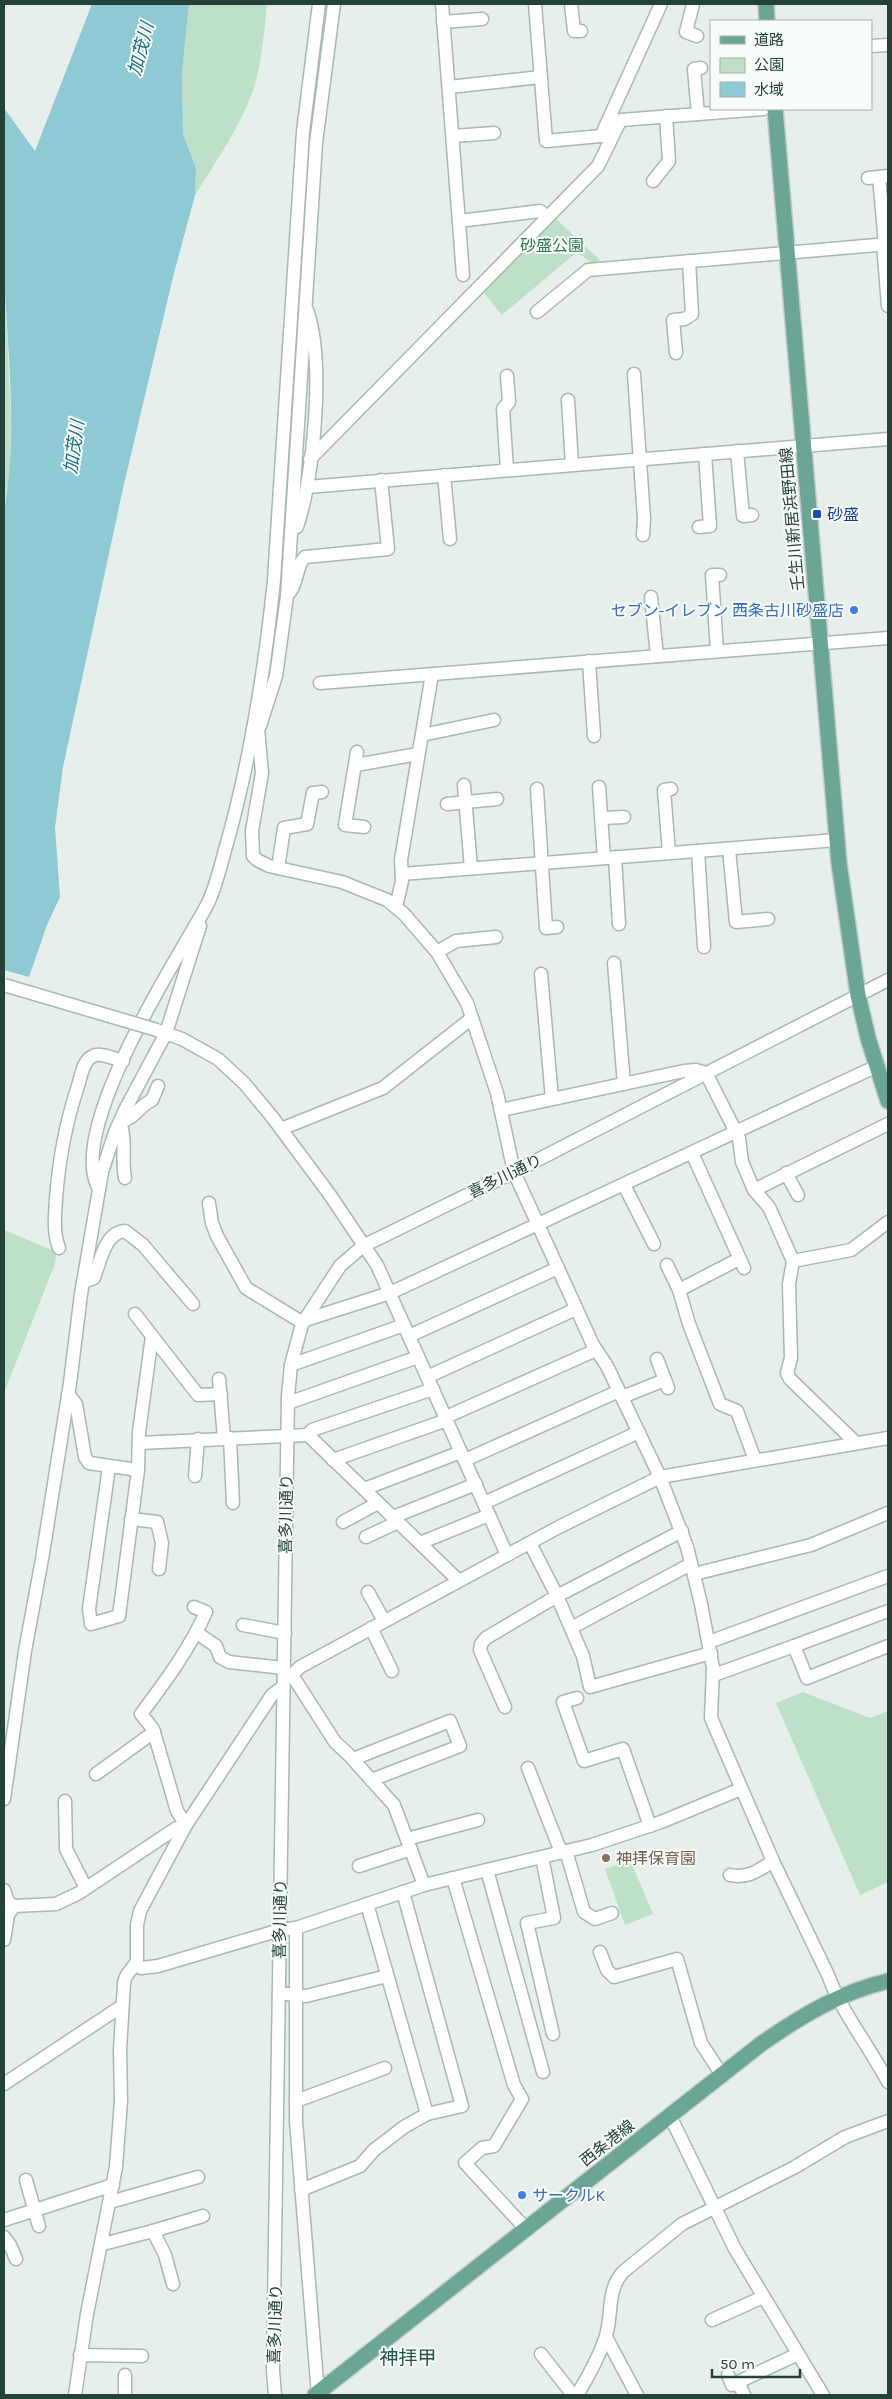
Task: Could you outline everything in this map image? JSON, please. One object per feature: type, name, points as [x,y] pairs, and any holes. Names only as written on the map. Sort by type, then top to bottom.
[{"type":"main road","points":[[766,4],[767,20]]},
{"type":"main road","name":"壬生川新居浜野田線","points":[[775,110],[837,840],[858,996],[888,1100]]},
{"type":"main road","name":"西条港線","points":[[317,2394],[787,2025],[836,1998],[888,1981]]},
{"type":"street","points":[[4,1799],[25,1651],[42,1559],[68,1394],[83,1282],[102,1172],[120,1122],[162,1032],[207,905],[236,811],[255,729],[274,580],[303,132],[320,4]]},
{"type":"street","points":[[334,4],[316,143],[287,596],[276,676],[255,729],[262,773],[252,831],[252,848],[257,860],[278,868],[342,882],[387,900],[396,907],[437,952],[467,1003],[501,1110],[514,1172],[576,1309],[596,1350],[607,1366],[639,1432],[682,1531],[693,1569],[710,1648],[714,1675],[712,1718],[773,1862],[828,1975],[836,1998],[872,2052],[888,2082]]},
{"type":"street","points":[[442,4],[463,275]]},
{"type":"street","points":[[535,4],[546,141],[601,136],[614,121],[750,110]]},
{"type":"street","points":[[572,4],[574,31],[581,31]]},
{"type":"street","points":[[310,459],[545,215],[598,166],[661,4]]},
{"type":"street","points":[[693,4],[686,32],[697,36]]},
{"type":"street","points":[[443,22],[482,19]]},
{"type":"street","points":[[872,46],[888,45]]},
{"type":"street","points":[[698,114],[694,69],[701,68]]},
{"type":"street","points":[[449,87],[540,77]]},
{"type":"street","points":[[654,181],[669,161],[666,116]]},
{"type":"street","points":[[453,136],[494,133]]},
{"type":"street","points":[[878,177],[885,244],[885,309]]},
{"type":"street","points":[[459,220],[545,215]]},
{"type":"street","points":[[537,312],[588,270],[885,244]]},
{"type":"street","points":[[676,353],[673,320],[685,319],[692,314],[689,261]]},
{"type":"street","points":[[291,539],[301,515],[310,459],[316,348],[313,326],[305,305]]},
{"type":"street","points":[[634,374],[644,519],[643,535]]},
{"type":"street","points":[[507,376],[509,402],[504,409],[507,470]]},
{"type":"street","points":[[568,400],[572,465]]},
{"type":"street","points":[[307,487],[888,439]]},
{"type":"street","points":[[737,451],[743,516],[752,515]]},
{"type":"street","points":[[699,527],[710,526],[705,454]]},
{"type":"street","points":[[444,475],[450,539]]},
{"type":"street","points":[[287,596],[293,588],[300,563],[305,557],[388,549],[381,480]]},
{"type":"street","points":[[717,651],[712,575],[720,574]]},
{"type":"street","points":[[651,597],[657,656]]},
{"type":"street","points":[[320,683],[888,638]]},
{"type":"street","points":[[589,661],[594,736]]},
{"type":"street","points":[[396,907],[402,874],[401,860],[432,674]]},
{"type":"street","points":[[422,734],[494,720]]},
{"type":"street","points":[[364,827],[345,825],[357,758],[418,754]]},
{"type":"street","points":[[464,785],[471,868]]},
{"type":"street","points":[[599,787],[602,818],[620,924]]},
{"type":"street","points":[[669,853],[664,790],[671,789]]},
{"type":"street","points":[[537,790],[546,928],[556,927]]},
{"type":"street","points":[[278,868],[284,828],[307,824],[313,793],[322,792]]},
{"type":"street","points":[[447,804],[497,799]]},
{"type":"street","points":[[602,818],[624,817]]},
{"type":"street","points":[[402,874],[837,840]]},
{"type":"street","points":[[729,849],[736,922],[768,919]]},
{"type":"street","points":[[698,851],[704,947]]},
{"type":"street","points":[[99,1189],[94,1180],[92,1150],[106,1103],[143,1016],[207,905]]},
{"type":"street","points":[[437,952],[456,941],[496,937]]},
{"type":"street","points":[[614,963],[624,1084]]},
{"type":"street","points":[[541,974],[552,1099]]},
{"type":"street","name":"喜多川通り","points":[[275,2395],[279,1994],[286,1676],[288,1403],[291,1365],[304,1321],[340,1266],[363,1246],[514,1172],[888,980]]},
{"type":"street","points":[[4,985],[182,1039],[218,1059],[244,1083],[281,1129],[377,1265],[508,1555]]},
{"type":"street","points":[[281,1129],[383,1088],[472,1018]]},
{"type":"street","points":[[59,1248],[55,1237],[54,1224],[58,1164],[65,1125],[84,1066],[91,1056],[97,1054],[123,1061]]},
{"type":"street","points":[[209,1203],[212,1223],[217,1236],[246,1288],[304,1321],[390,1293],[877,1066]]},
{"type":"street","points":[[501,1110],[684,1071],[696,1070],[706,1074],[737,1132],[742,1162],[754,1190],[769,1207],[793,1261],[788,1284],[791,1358],[787,1372],[790,1379],[856,1443]]},
{"type":"street","points":[[120,1122],[129,1120],[142,1105],[152,1100],[158,1086]]},
{"type":"street","points":[[120,1122],[125,1148],[122,1168],[124,1178]]},
{"type":"street","points":[[754,1190],[888,1124]]},
{"type":"street","points":[[679,1290],[742,1264],[692,1153]]},
{"type":"street","points":[[786,1173],[798,1195]]},
{"type":"street","points":[[624,1185],[654,1244]]},
{"type":"street","points":[[793,1261],[851,1250],[888,1222]]},
{"type":"street","points":[[83,1282],[94,1278],[108,1242],[113,1235],[125,1231],[143,1245],[193,1304]]},
{"type":"street","points":[[667,1265],[679,1290],[720,1404],[737,1411],[755,1460]]},
{"type":"street","points":[[291,1365],[407,1331],[558,1268]]},
{"type":"street","points":[[308,1435],[312,1430],[430,1383],[576,1309]]},
{"type":"street","points":[[135,1314],[198,1395],[221,1394]]},
{"type":"street","points":[[109,1467],[89,1609],[91,1624],[119,1616],[138,1470],[139,1432],[152,1336]]},
{"type":"street","points":[[334,1460],[446,1419],[596,1350]]},
{"type":"street","points":[[288,1403],[418,1357]]},
{"type":"street","points":[[364,1489],[463,1456],[621,1394],[666,1384],[657,1359]]},
{"type":"street","points":[[219,1379],[233,1503]]},
{"type":"street","points":[[68,1394],[76,1404],[85,1457],[89,1463],[138,1470]]},
{"type":"street","points":[[484,1503],[639,1432]]},
{"type":"street","points":[[140,1443],[288,1434],[308,1435],[460,1581]]},
{"type":"street","points":[[78,2395],[80,2355],[113,2186],[121,2101],[120,2050],[124,1976],[136,1965],[137,1925],[140,1911],[186,1825],[286,1676],[530,1543],[660,1477],[888,1438]]},
{"type":"street","points":[[194,1476],[198,1440]]},
{"type":"street","points":[[366,1537],[396,1520],[476,1484]]},
{"type":"street","points":[[343,1522],[378,1502]]},
{"type":"street","points":[[571,1628],[693,1569],[811,1545],[888,1513]]},
{"type":"street","points":[[420,1543],[489,1515]]},
{"type":"street","points":[[131,1519],[157,1522],[162,1543],[159,1569]]},
{"type":"street","points":[[505,1707],[482,1656],[481,1644],[486,1638],[557,1596],[682,1531]]},
{"type":"street","points":[[530,1543],[557,1596],[583,1656],[590,1688],[710,1648],[888,1576]]},
{"type":"street","points":[[368,1592],[384,1621]]},
{"type":"street","points":[[186,1825],[178,1810],[154,1732],[141,1714],[177,1666],[197,1632],[206,1612],[194,1607]]},
{"type":"street","points":[[714,1675],[888,1611]]},
{"type":"street","points":[[243,1625],[285,1633]]},
{"type":"street","points":[[371,1628],[392,1671]]},
{"type":"street","points":[[197,1632],[216,1646],[220,1656],[229,1662],[286,1676],[335,1742],[353,1759],[394,1805],[424,1885]]},
{"type":"street","points":[[794,1646],[807,1678],[888,1646]]},
{"type":"street","points":[[577,1698],[563,1702],[586,1766],[623,1749],[650,1826]]},
{"type":"street","points":[[353,1759],[450,1721],[460,1746],[371,1780]]},
{"type":"street","points":[[96,1774],[154,1732]]},
{"type":"street","points":[[528,1768],[564,1852],[584,1912],[595,1919],[612,1913]]},
{"type":"street","points":[[136,1965],[141,1968],[158,1966],[280,1930],[296,1928],[424,1885],[564,1852],[650,1826],[741,1789]]},
{"type":"street","points":[[65,1801],[66,1849],[86,1888]]},
{"type":"street","points":[[359,1866],[408,1844],[478,1820]]},
{"type":"street","points":[[4,1890],[8,1902],[14,1906],[56,1904],[86,1888],[175,1829],[186,1825]]},
{"type":"street","points":[[542,1857],[554,1918],[527,1923],[553,2034]]},
{"type":"street","points":[[730,1875],[740,1877],[750,1875],[773,1862]]},
{"type":"street","points":[[487,1870],[543,2072]]},
{"type":"street","points":[[453,1878],[514,2085],[522,2099],[494,2146],[482,2148],[465,2163],[526,2229]]},
{"type":"street","points":[[300,2190],[360,2166],[374,2150],[404,2126],[427,2114],[462,2106],[403,1892]]},
{"type":"street","points":[[367,1904],[427,2114]]},
{"type":"street","points":[[4,1940],[8,1915],[14,1906]]},
{"type":"street","points":[[296,1928],[296,2101],[300,2190],[317,2394]]},
{"type":"street","points":[[600,1952],[608,1970],[614,1977],[678,1959],[701,2043],[722,2075]]},
{"type":"street","points":[[279,1994],[306,1996],[387,1976]]},
{"type":"street","points":[[4,2084],[122,2006]]},
{"type":"street","points":[[296,2101],[385,2068]]},
{"type":"street","points":[[670,2116],[714,2208],[763,2297],[823,2395]]},
{"type":"street","points":[[577,2395],[606,2337],[609,2306],[618,2277],[671,2231],[795,2167],[845,2137],[888,2121]]},
{"type":"street","points":[[110,2202],[198,2177]]},
{"type":"street","points":[[26,2180],[39,2226]]},
{"type":"street","points":[[4,2220],[113,2186]]},
{"type":"street","points":[[103,2244],[203,2216]]},
{"type":"street","points":[[153,2231],[165,2255],[173,2284]]},
{"type":"street","points":[[4,2237],[16,2259]]},
{"type":"street","points":[[712,2320],[763,2297]]},
{"type":"street","points":[[606,2337],[637,2395]]},
{"type":"street","points":[[542,2354],[573,2395]]},
{"type":"street","points":[[744,2395],[733,2379],[798,2354]]},
{"type":"street","points":[[80,2355],[142,2356]]},
{"type":"street","points":[[125,2376],[125,2395]]},
{"type":"green space","points":[[189,4],[267,4],[261,59],[253,91],[234,131],[195,195],[196,168],[183,134],[182,73]]},
{"type":"green space","name":"砂盛公園","points":[[551,214],[600,260],[594,265],[577,252],[502,315],[479,287]]},
{"type":"green space","points":[[4,262],[11,423],[10,476],[4,513]]},
{"type":"green space","points":[[4,1230],[57,1252],[54,1266],[4,1393]]},
{"type":"green space","points":[[803,1692],[870,1718],[888,1711],[888,1882],[860,1895],[776,1703]]},
{"type":"green space","points":[[630,1860],[653,1914],[625,1925],[605,1869]]},
{"type":"water","name":"加茂川","points":[[92,4],[189,4],[182,73],[183,134],[196,168],[195,195],[173,277],[124,484],[63,767],[55,828],[60,897],[47,925],[29,977],[4,970],[4,513],[11,450],[11,418],[3,241],[4,108],[35,151]]},
{"type":"place","name":"砂盛","points":[[817,514]]},
{"type":"place","name":"セブン-イレブン 西条古川砂盛店","points":[[854,610]]},
{"type":"place","name":"神拝保育園","points":[[606,1858]]},
{"type":"place","name":"サークルK","points":[[522,2195]]},
{"type":"district","name":"神拝甲","points":[[408,2358]]}]
